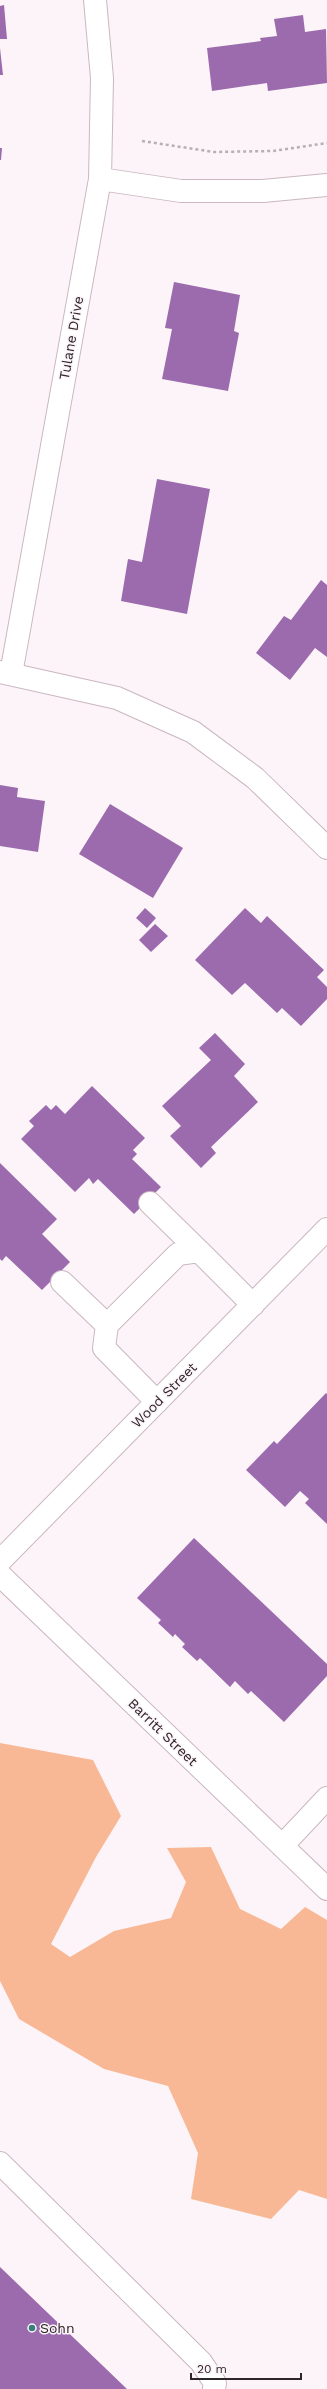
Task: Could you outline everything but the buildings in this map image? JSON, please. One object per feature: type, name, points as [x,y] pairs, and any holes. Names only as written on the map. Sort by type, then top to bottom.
[{"type":"street","name":"Tulane Drive","points":[[5,673],[100,179],[102,78],[95,0]]},
{"type":"street","points":[[100,179],[181,191],[263,191],[327,185]]},
{"type":"street","points":[[5,673],[117,698],[193,732],[256,778],[327,848]]},
{"type":"street","points":[[150,1203],[253,1305]]},
{"type":"street","name":"Wood Street","points":[[0,1561],[253,1305],[325,1237]]},
{"type":"street","points":[[157,1402],[104,1348],[107,1325],[178,1254],[199,1251]]},
{"type":"street","points":[[62,1282],[107,1325]]},
{"type":"street","name":"Barritt Street","points":[[0,1575],[327,1890]]},
{"type":"street","points":[[282,1846],[327,1798]]},
{"type":"street","points":[[0,2163],[201,2362],[215,2383],[214,2389]]},
{"type":"path","points":[[142,141],[214,152],[272,151],[327,143]]},
{"type":"shaded area","points":[[0,1743],[93,1760],[121,1816],[96,1857],[51,1944],[70,1957],[114,1931],[171,1918],[186,1882],[167,1848],[211,1847],[240,1909],[281,1929],[305,1907],[327,1920],[327,2199],[299,2190],[271,2219],[191,2199],[198,2153],[168,2086],[104,2069],[19,2019],[0,1981]]},
{"type":"place","name":"Sohn","points":[[32,2328]]}]
